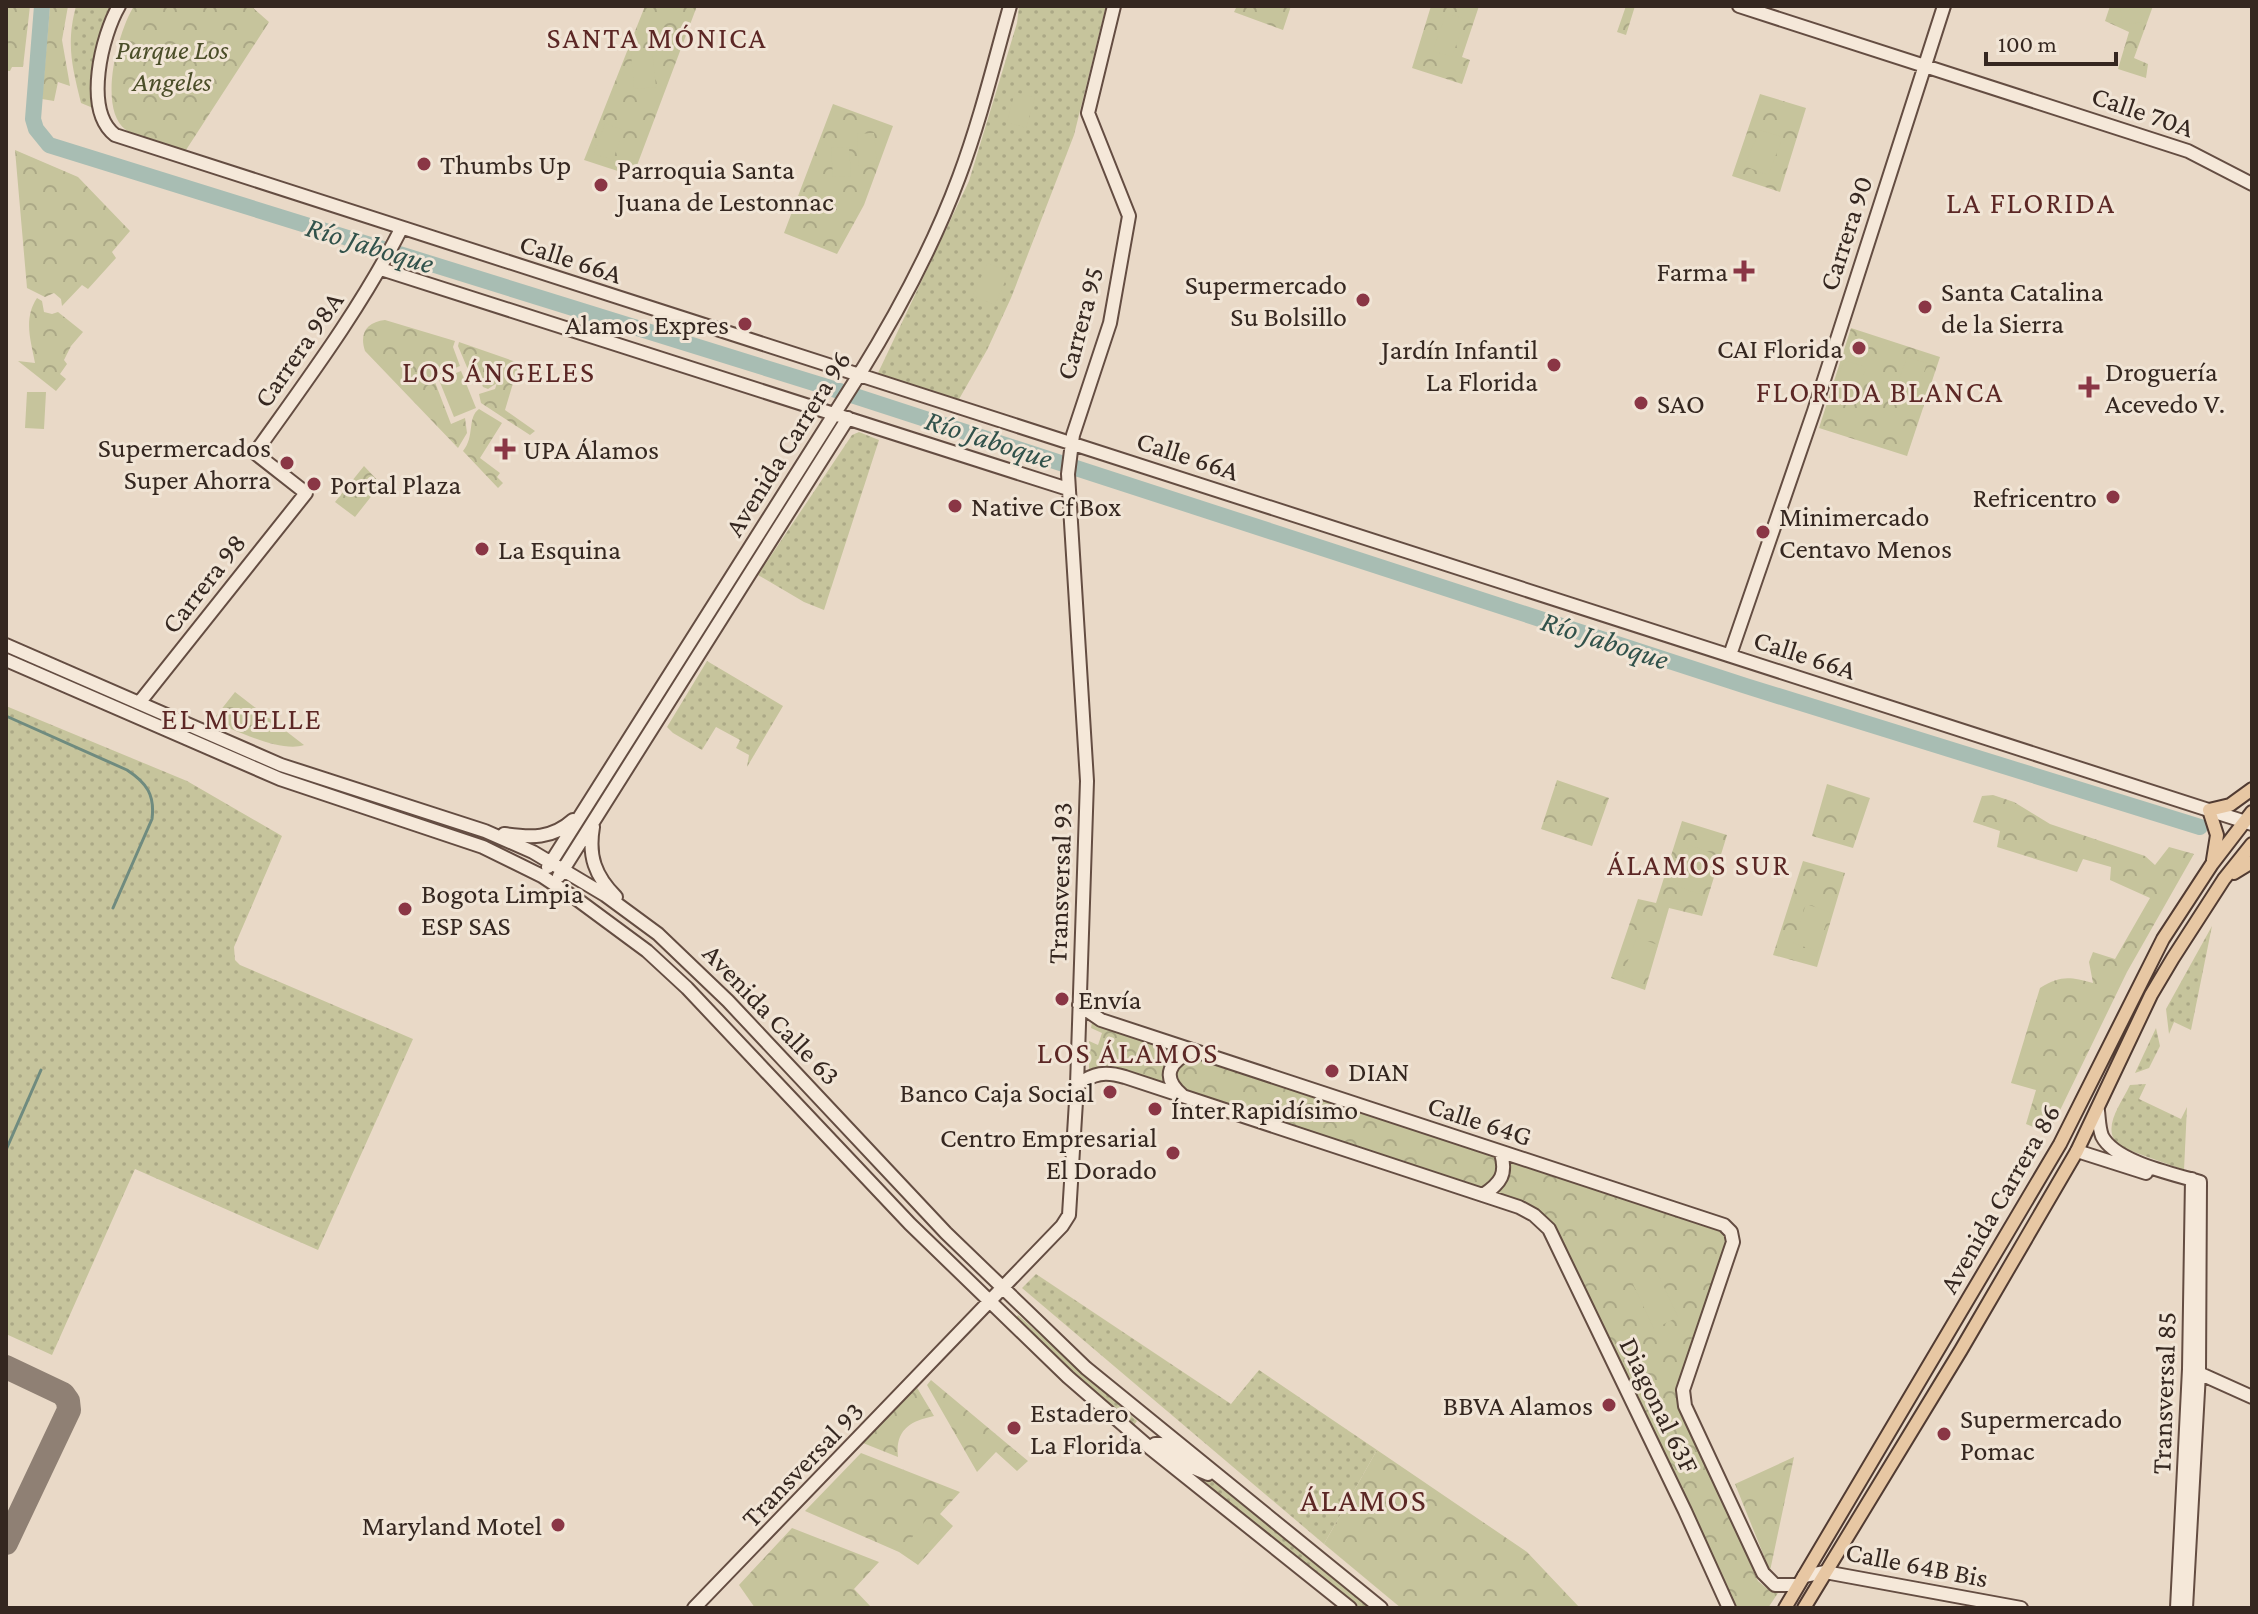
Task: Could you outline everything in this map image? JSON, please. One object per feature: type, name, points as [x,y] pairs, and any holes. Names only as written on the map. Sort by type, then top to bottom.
[{"type":"main road","points":[[2212,864],[2217,835],[2209,810],[2230,805],[2252,789]]},
{"type":"main road","name":"Avenida Carrera 86","points":[[1785,1608],[2060,1144],[2163,939],[2212,864],[2251,822]]},
{"type":"main road","name":"Avenida Carrera 86","points":[[1804,1608],[1953,1364],[2077,1151],[2151,995],[2184,938],[2252,844]]},
{"type":"main road","points":[[2224,879],[2252,862]]},
{"type":"street","name":"Calle 66A","points":[[119,6],[104,41],[98,87],[105,123],[115,135],[339,205],[400,231],[1070,447],[2251,822]]},
{"type":"street","name":"Avenida Carrera 96","points":[[542,876],[858,377],[909,289],[955,187],[1010,6]]},
{"type":"street","name":"Carrera 95","points":[[1070,447],[1089,380],[1110,323],[1129,216],[1088,113],[1114,6]]},
{"type":"street","name":"Calle 70A","points":[[1739,6],[2188,151],[2252,184]]},
{"type":"street","name":"Carrera 90","points":[[1730,655],[1814,411],[1944,6]]},
{"type":"street","name":"Carrera 98A","points":[[306,493],[255,453],[320,361],[384,263],[400,231]]},
{"type":"street","points":[[384,263],[837,409],[848,418],[1068,489]]},
{"type":"street","name":"Avenida Carrera 96","points":[[554,883],[848,418]]},
{"type":"street","name":"Transversal 93","points":[[694,1608],[1062,1226],[1069,1215],[1077,1085],[1087,781],[1068,489],[1070,447]]},
{"type":"street","name":"Carrera 98","points":[[139,703],[306,493]]},
{"type":"street","name":"Avenida Calle 63","points":[[6,645],[308,775],[485,831],[551,862],[638,918],[728,1001],[946,1233],[1101,1381],[1381,1608]]},
{"type":"street","name":"Avenida Calle 63","points":[[6,660],[271,775],[452,835],[507,858],[554,883],[647,951],[687,988],[910,1224],[1068,1377],[1150,1448],[1350,1608]]},
{"type":"street","points":[[485,831],[527,837],[544,836],[560,830],[581,814]]},
{"type":"street","points":[[594,820],[591,846],[597,873],[638,918]]},
{"type":"street","name":"Calle 64G","points":[[1079,1005],[1101,1020],[1724,1225],[1731,1232],[1731,1249],[1683,1390],[1685,1406]]},
{"type":"street","points":[[1183,1096],[1171,1084],[1170,1073],[1178,1059],[1193,1051]]},
{"type":"street","points":[[1077,1085],[1091,1075],[1105,1072],[1483,1195],[1498,1185],[1503,1176],[1501,1153]]},
{"type":"street","points":[[2098,1111],[2103,1137],[2113,1149],[2196,1185]]},
{"type":"street","points":[[2077,1151],[2196,1185]]},
{"type":"street","name":"Transversal 85","points":[[2186,1608],[2196,1185]]},
{"type":"street","name":"Diagonal 63F","points":[[1483,1195],[1528,1211],[1546,1225],[1729,1608]]},
{"type":"street","points":[[2194,1371],[2252,1397]]},
{"type":"street","name":"Transversal 85","points":[[2177,1608],[2194,1371]]},
{"type":"street","name":"Diagonal 63F","points":[[1685,1406],[1763,1573],[1775,1585],[1801,1581]]},
{"type":"street","points":[[1150,1448],[1161,1444],[1189,1466],[1222,1479]]},
{"type":"street","name":"Calle 64B Bis","points":[[1801,1581],[1825,1572],[2021,1608]]},
{"type":"green space","points":[[6,6],[30,6],[23,67],[12,67],[10,71],[6,71]]},
{"type":"green space","points":[[38,6],[45,6],[36,99],[31,99]]},
{"type":"green space","points":[[50,6],[68,6],[62,40],[70,86],[58,82],[54,101],[42,99]]},
{"type":"green space","points":[[76,6],[111,6],[94,56],[93,108],[81,103],[73,66],[71,32]]},
{"type":"green space","name":"Parque Los Angeles","points":[[134,6],[251,6],[269,22],[186,150],[139,137],[126,130],[117,120],[113,105],[113,70],[122,33]]},
{"type":"green space","points":[[645,6],[697,6],[633,176],[584,160]]},
{"type":"green space","points":[[1019,6],[1106,6],[1074,135],[1011,298],[987,350],[958,401],[878,373],[969,181],[1017,23]]},
{"type":"green space","points":[[1237,6],[1291,6],[1283,30],[1234,12]]},
{"type":"green space","points":[[1431,6],[1479,6],[1462,57],[1470,60],[1462,84],[1412,68]]},
{"type":"green space","points":[[1626,6],[1635,6],[1626,35],[1617,32]]},
{"type":"green space","points":[[2110,6],[2153,6],[2134,58],[2148,64],[2146,78],[2118,69],[2129,32],[2105,21]]},
{"type":"green space","points":[[2120,6],[2140,6],[2142,22],[2123,25]]},
{"type":"green space","points":[[1446,13],[1465,19],[1452,57],[1433,51]]},
{"type":"green space","points":[[652,50],[656,87],[634,89],[631,52]]},
{"type":"green space","points":[[1015,92],[1035,98],[1026,128],[1007,122]]},
{"type":"green space","points":[[1760,94],[1806,108],[1780,192],[1732,176]]},
{"type":"green space","points":[[833,104],[893,126],[864,205],[837,254],[784,233]]},
{"type":"green space","points":[[605,123],[623,130],[613,160],[594,154]]},
{"type":"green space","points":[[1760,130],[1783,137],[1768,175],[1744,166]]},
{"type":"green space","points":[[874,133],[877,164],[859,166],[857,134]]},
{"type":"green space","points":[[849,147],[851,176],[833,177],[831,148]]},
{"type":"green space","points":[[15,150],[78,177],[130,231],[112,252],[116,258],[88,289],[82,285],[62,306],[61,299],[54,293],[45,297],[27,288]]},
{"type":"green space","points":[[987,263],[1009,272],[995,305],[973,296]]},
{"type":"green space","points":[[37,298],[42,301],[44,312],[58,312],[83,332],[64,360],[67,364],[60,374],[66,379],[56,391],[18,361],[35,363],[29,322]]},
{"type":"green space","points":[[385,320],[455,341],[453,347],[460,366],[433,377],[451,424],[465,418],[467,433],[458,448],[365,351],[363,339],[366,330],[373,323]]},
{"type":"green space","points":[[1851,328],[1940,357],[1907,456],[1819,428]]},
{"type":"green space","points":[[459,342],[519,363],[505,410],[535,431],[530,435],[481,403],[479,394],[495,389],[497,383],[488,389],[483,387],[480,379],[472,379]]},
{"type":"green space","points":[[1907,357],[1927,363],[1915,401],[1894,394]]},
{"type":"green space","points":[[1844,360],[1866,367],[1854,404],[1831,397]]},
{"type":"green space","points":[[461,371],[476,408],[454,417],[439,380]]},
{"type":"green space","points":[[27,392],[46,392],[44,429],[25,428]]},
{"type":"green space","points":[[479,409],[502,423],[480,458],[500,473],[497,477],[503,483],[498,488],[463,451],[469,440],[473,417]]},
{"type":"green space","points":[[859,432],[879,440],[824,610],[758,575],[852,435]]},
{"type":"green space","points":[[364,466],[381,484],[355,517],[335,502]]},
{"type":"green space","points":[[707,661],[783,706],[747,767],[749,755],[736,748],[740,740],[716,727],[702,750],[667,727]]},
{"type":"green space","points":[[235,692],[304,745],[294,747],[271,743],[212,721]]},
{"type":"green space","points":[[6,706],[187,781],[282,836],[234,947],[235,960],[240,965],[413,1039],[318,1250],[135,1169],[52,1355],[6,1334]]},
{"type":"green space","points":[[1557,780],[1609,798],[1592,846],[1541,829]]},
{"type":"green space","points":[[1827,784],[1870,798],[1853,848],[1812,836]]},
{"type":"green space","points":[[1993,795],[2014,802],[2050,824],[2145,856],[2155,865],[2169,847],[2194,854],[2127,972],[2049,1133],[2026,1124],[2036,1090],[2011,1083],[2040,988],[2066,978],[2093,983],[2089,962],[2093,952],[2115,959],[2150,898],[2110,880],[2111,867],[2083,859],[2077,872],[1997,847],[2000,831],[1973,822],[1982,796]]},
{"type":"green space","points":[[1682,821],[1727,835],[1702,916],[1669,908],[1645,990],[1611,978],[1638,899],[1656,903]]},
{"type":"green space","points":[[1689,845],[1712,853],[1699,894],[1676,886]]},
{"type":"green space","points":[[1803,861],[1845,873],[1817,967],[1773,955]]},
{"type":"green space","points":[[1806,904],[1830,912],[1817,951],[1793,943]]},
{"type":"green space","points":[[2212,926],[2191,1030],[2174,1022],[2169,1034],[2166,1009]]},
{"type":"green space","points":[[1637,937],[1658,945],[1643,984],[1622,976]]},
{"type":"green space","points":[[1092,1022],[1725,1233],[1729,1240],[1677,1392],[1680,1408],[1758,1581],[1770,1591],[1778,1593],[1768,1608],[1735,1608],[1548,1221],[1510,1199],[1113,1067],[1100,1066],[1089,1070],[1089,1041],[1098,1045],[1102,1033],[1091,1028]]},
{"type":"green space","points":[[2156,1028],[2160,1046],[2149,1068],[2135,1073]]},
{"type":"green space","points":[[2146,1084],[2139,1099],[2181,1119],[2187,1107],[2184,1170],[2120,1147],[2114,1140],[2114,1117],[2130,1085]]},
{"type":"green space","points":[[1657,1272],[1678,1317],[1654,1329],[1633,1284]]},
{"type":"green space","points":[[1036,1274],[1231,1404],[1259,1370],[1377,1450],[1324,1544],[1022,1288]]},
{"type":"green space","points":[[1018,1315],[1137,1421],[1134,1425],[1014,1320]]},
{"type":"green space","points":[[931,1380],[1028,1461],[1017,1471],[996,1452],[977,1472],[927,1385]]},
{"type":"green space","points":[[916,1386],[934,1416],[906,1428],[899,1440],[898,1457],[863,1443]]},
{"type":"green space","points":[[1160,1448],[1205,1475],[1371,1608],[1361,1608]]},
{"type":"green space","points":[[1377,1450],[1527,1552],[1580,1608],[1401,1608],[1324,1544]]},
{"type":"green space","points":[[861,1453],[960,1492],[940,1514],[953,1526],[918,1565],[899,1552],[805,1511]]},
{"type":"green space","points":[[1794,1457],[1770,1571],[1735,1484]]},
{"type":"green space","points":[[927,1519],[942,1531],[916,1563],[901,1551]]},
{"type":"green space","points":[[792,1528],[879,1562],[854,1589],[872,1608],[755,1608],[739,1585]]},
{"type":"waterway","name":"Río Jaboque","points":[[42,6],[33,119],[36,129],[49,145],[827,387],[1746,686],[2200,827]]},
{"type":"waterway","points":[[6,716],[127,770],[148,790],[152,819],[113,908]]},
{"type":"waterway","points":[[6,1150],[41,1070]]},
{"type":"taxiway","points":[[6,1367],[63,1394],[69,1410],[6,1543]]},
{"type":"place","name":"Thumbs Up","points":[[424,164]]},
{"type":"place","name":"Parroquia Santa Juana de Lestonnac","points":[[601,185]]},
{"type":"place","name":"Farma","points":[[1744,271]]},
{"type":"place","name":"Supermercado Su Bolsillo","points":[[1363,300]]},
{"type":"place","name":"Santa Catalina de la Sierra","points":[[1925,307]]},
{"type":"place","name":"Alamos Expres","points":[[745,324]]},
{"type":"place","name":"CAI Florida","points":[[1859,348]]},
{"type":"place","name":"Jardín Infantil La Florida","points":[[1554,365]]},
{"type":"place","name":"Droguería Acevedo V.","points":[[2089,387]]},
{"type":"place","name":"SAO","points":[[1641,403]]},
{"type":"place","name":"UPA Álamos","points":[[505,449]]},
{"type":"place","name":"Supermercados Super Ahorra","points":[[287,463]]},
{"type":"place","name":"Portal Plaza","points":[[314,484]]},
{"type":"place","name":"Refricentro","points":[[2113,497]]},
{"type":"place","name":"Native Cf Box","points":[[955,506]]},
{"type":"place","name":"Minimercado Centavo Menos","points":[[1763,532]]},
{"type":"place","name":"La Esquina","points":[[482,549]]},
{"type":"place","name":"Bogota Limpia ESP SAS","points":[[405,909]]},
{"type":"place","name":"Envía","points":[[1062,999]]},
{"type":"place","name":"DIAN","points":[[1332,1071]]},
{"type":"place","name":"Banco Caja Social","points":[[1110,1092]]},
{"type":"place","name":"Ínter Rapidísimo","points":[[1155,1109]]},
{"type":"place","name":"Centro Empresarial El Dorado","points":[[1173,1153]]},
{"type":"place","name":"BBVA Alamos","points":[[1609,1405]]},
{"type":"place","name":"Estadero La Florida","points":[[1014,1428]]},
{"type":"place","name":"Supermercado Pomac","points":[[1944,1434]]},
{"type":"place","name":"Maryland Motel","points":[[558,1525]]},
{"type":"district","name":"SANTA MÓNICA","points":[[657,38]]},
{"type":"district","name":"LA FLORIDA","points":[[2031,203]]},
{"type":"district","name":"LOS ÁNGELES","points":[[499,372]]},
{"type":"district","name":"FLORIDA BLANCA","points":[[1880,392]]},
{"type":"district","name":"EL MUELLE","points":[[242,719]]},
{"type":"district","name":"ÁLAMOS SUR","points":[[1699,865]]},
{"type":"district","name":"LOS ÁLAMOS","points":[[1128,1053]]},
{"type":"district","name":"ÁLAMOS","points":[[1364,1500]]}]
